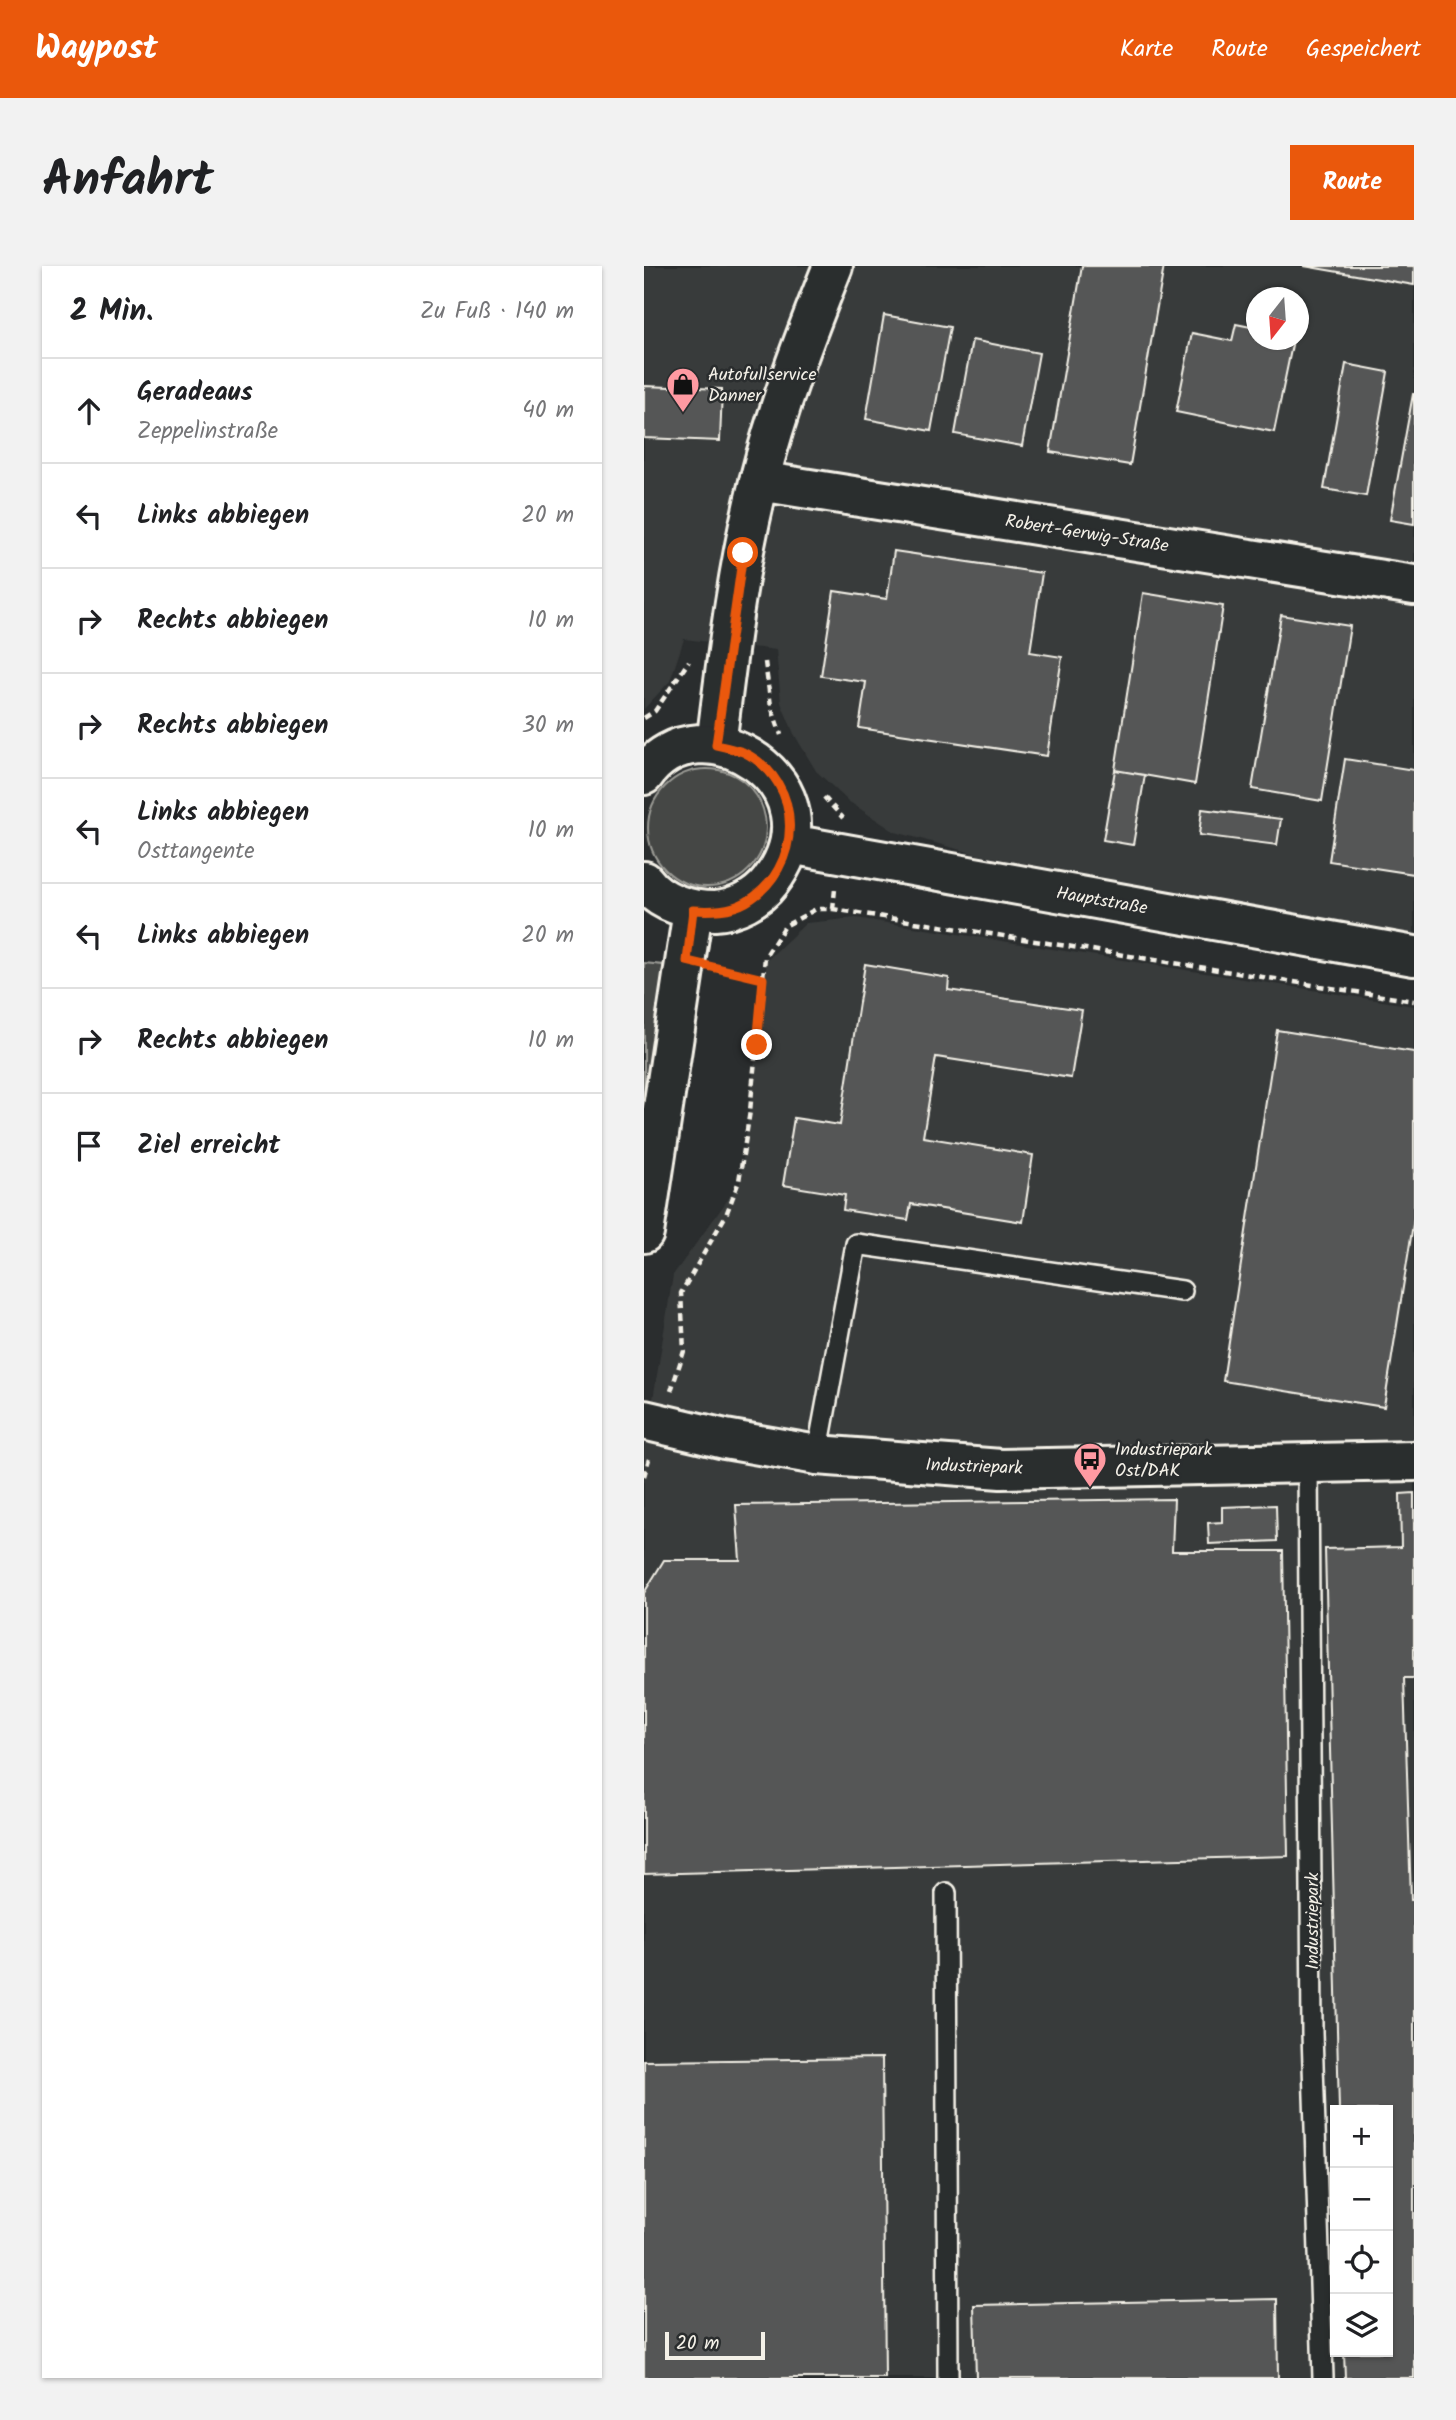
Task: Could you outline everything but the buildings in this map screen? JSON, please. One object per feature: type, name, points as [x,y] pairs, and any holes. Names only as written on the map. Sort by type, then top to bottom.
[{"type":"street","points":[[716,745],[734,607],[759,481],[807,333],[833,266]]},
{"type":"street","name":"Robert-Gerwig-Straße","points":[[759,481],[1414,585]]},
{"type":"street","points":[[644,775],[668,755],[691,746],[716,745],[743,752],[766,768],[782,790],[790,817],[790,844],[781,868],[765,888],[744,903],[719,911],[693,910],[669,902],[644,881]]},
{"type":"street","name":"Hauptstraße","points":[[790,844],[1414,957]]},
{"type":"street","points":[[644,1233],[693,910]]},
{"type":"street","name":"Industriepark","points":[[652,1422],[817,1455],[1001,1469],[1414,1461]]},
{"type":"lane","points":[[817,1455],[856,1244],[1182,1291]]},
{"type":"lane","name":"Industriepark","points":[[1308,1463],[1312,2033],[1323,2378]]},
{"type":"lane","points":[[946,1893],[948,2378]]},
{"type":"path","points":[[644,1476],[652,1422],[684,1351],[681,1293],[726,1215],[739,1181],[750,1111],[765,957],[785,926],[816,909],[833,909],[1414,1001]]},
{"type":"path","points":[[687,961],[763,979]]},
{"type":"shaded area","points":[[644,266],[1414,266],[1414,934],[979,855],[895,832],[848,801],[816,771],[794,734],[781,703],[776,650],[684,639],[670,681],[644,709]]},
{"type":"shaded area","points":[[707,769],[730,773],[749,786],[762,805],[766,828],[762,851],[749,870],[730,883],[707,887],[684,883],[665,870],[652,851],[648,828],[652,805],[665,786],[684,773]]},
{"type":"shaded area","points":[[856,918],[1414,1006],[1414,2378],[644,2378],[644,1430],[650,1418],[673,1275],[740,1183],[767,960],[806,923]]},
{"type":"shaded area","points":[[644,963],[663,965],[665,1038],[644,1177]]},
{"type":"place","name":"Autofullservice Danner","points":[[683,414]]},
{"type":"place","name":"Industriepark Ost/DAK","points":[[1090,1489]]},
{"type":"route","points":[[743,553],[716,745],[743,752],[766,768],[782,790],[790,817],[790,844],[781,868],[765,888],[744,903],[719,911],[693,910],[687,961],[763,979],[757,1045]]}]
